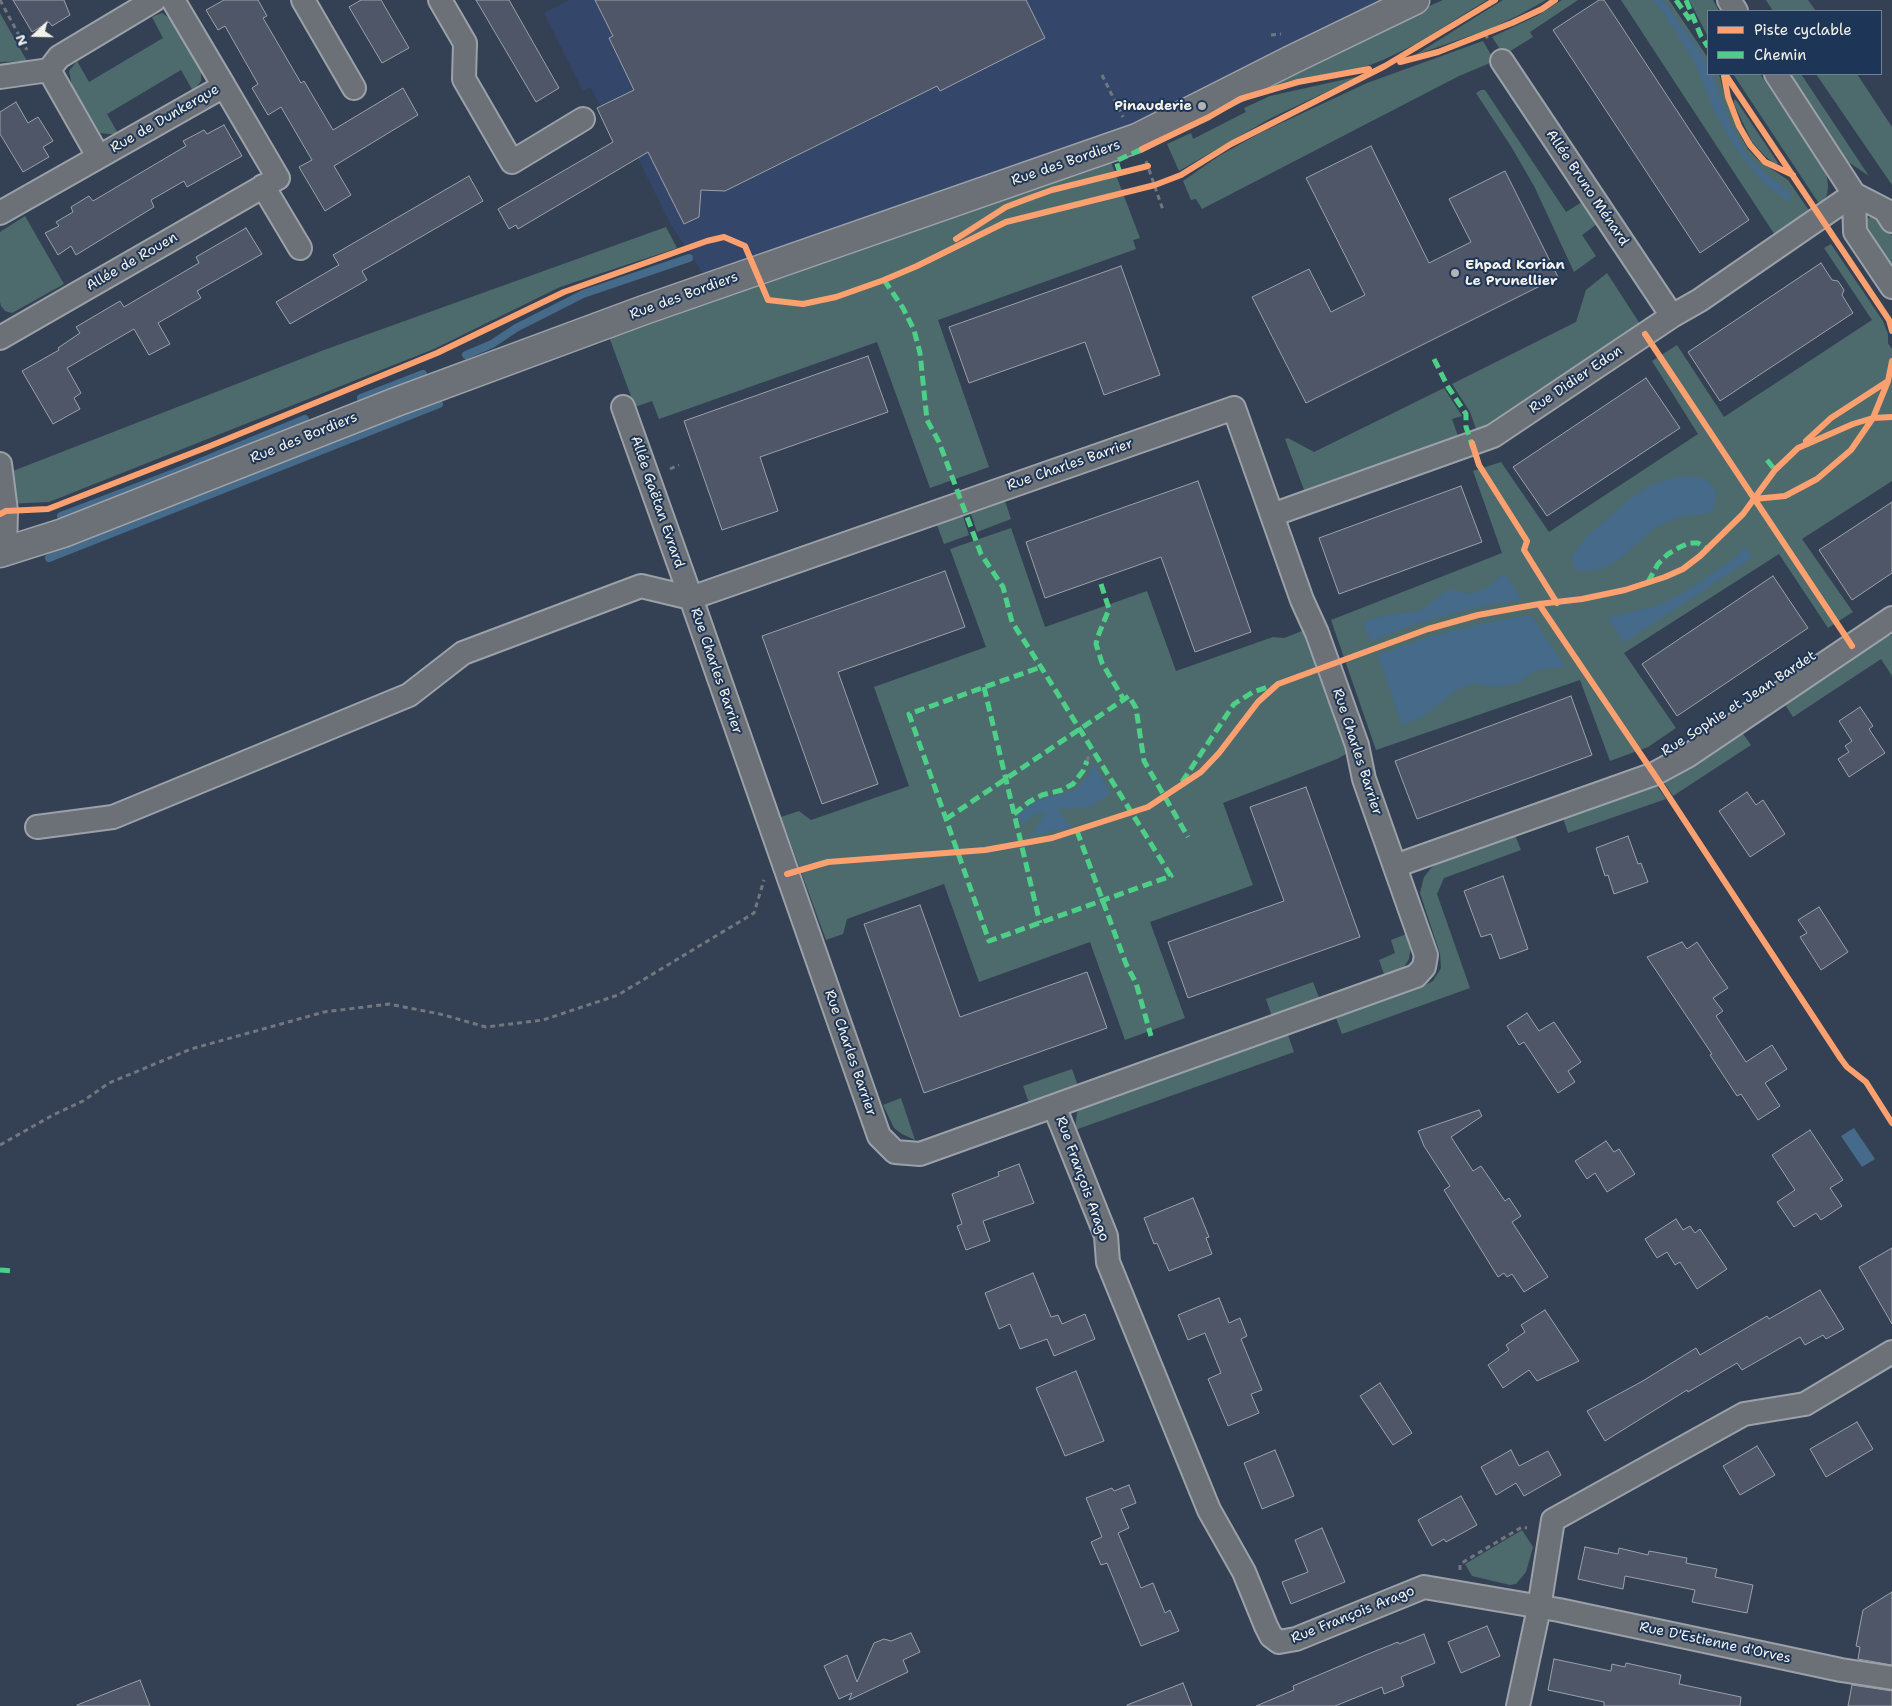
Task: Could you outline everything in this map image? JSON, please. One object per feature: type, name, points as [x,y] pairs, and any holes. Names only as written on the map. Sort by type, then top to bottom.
[{"type":"street","points":[[0,77],[49,70],[59,57],[154,0]]},
{"type":"street","name":"Rue de Dunkerque","points":[[0,213],[224,86],[173,0]]},
{"type":"street","points":[[303,0],[354,88]]},
{"type":"street","points":[[440,0],[465,43],[464,79],[512,162],[583,119]]},
{"type":"street","name":"Rue des Bordiers","points":[[2,552],[64,533],[396,402],[644,310],[1137,138],[1415,0]]},
{"type":"street","name":"Allée Bruno Ménard","points":[[1502,60],[1672,316]]},
{"type":"street","name":"Rue de Dunkerque","points":[[49,70],[98,156]]},
{"type":"street","points":[[1777,75],[1854,194],[1885,210],[1892,221]]},
{"type":"street","name":"Allée de Rouen","points":[[0,338],[278,178],[224,86]]},
{"type":"street","points":[[263,186],[300,248]]},
{"type":"street","points":[[1854,194],[1855,232],[1892,287]]},
{"type":"street","name":"Rue Didier Edon","points":[[1272,515],[1493,436],[1672,316],[1700,300],[1854,194]]},
{"type":"street","name":"Allée Gaëtan Evrard","points":[[624,407],[690,598]]},
{"type":"street","name":"Rue Charles Barrier","points":[[1234,408],[1272,515],[1357,745],[1364,779],[1426,955],[1424,967],[1416,976],[920,1154],[895,1152],[879,1136],[690,598],[1234,408]]},
{"type":"street","points":[[0,464],[6,511],[2,552]]},
{"type":"street","points":[[37,828],[113,817],[409,695],[463,653],[640,586],[690,598]]},
{"type":"street","name":"Rue Sophie et Jean Bardet","points":[[1395,866],[1654,774],[1689,755],[1892,618]]},
{"type":"street","name":"Rue François Arago","points":[[1054,1106],[1106,1236],[1108,1262],[1206,1501],[1244,1572],[1271,1636],[1278,1642],[1296,1640],[1424,1587],[1539,1608]]},
{"type":"street","points":[[1518,1706],[1539,1608],[1553,1520],[1744,1414],[1805,1404],[1892,1352]]},
{"type":"street","name":"Rue D'Estienne d'Orves","points":[[1539,1608],[1559,1610],[1841,1670],[1892,1678]]},
{"type":"path","points":[[0,0],[33,61],[49,70]]},
{"type":"path","points":[[1102,75],[1118,110],[1126,120]]},
{"type":"path","points":[[1145,158],[1163,210]]},
{"type":"path","points":[[1087,761],[1089,755]]},
{"type":"path","points":[[0,1144],[83,1101],[109,1083],[191,1049],[324,1012],[389,1004],[440,1014],[486,1027],[543,1020],[618,995],[754,913],[765,876],[784,866]]},
{"type":"path","points":[[1459,1577],[1460,1564],[1522,1527],[1530,1528]]},
{"type":"shaded area","points":[[570,0],[1415,0],[1165,126],[711,286],[670,223],[610,102],[601,106],[590,87],[583,91],[544,13]]},
{"type":"shaded area","points":[[1652,0],[1663,0],[1701,53],[1707,63],[1707,75],[1712,75],[1731,125],[1745,152],[1756,165],[1789,192],[1791,201],[1788,201],[1762,182],[1734,146],[1714,111],[1695,63],[1663,12]]},
{"type":"shaded area","points":[[1691,476],[1705,479],[1714,488],[1716,498],[1714,508],[1705,514],[1680,517],[1655,527],[1621,558],[1605,568],[1578,571],[1573,565],[1572,557],[1586,537],[1630,499],[1649,486],[1673,478]]},
{"type":"shaded area","points":[[1745,546],[1752,558],[1624,643],[1607,618],[1656,606],[1685,592],[1734,559]]},
{"type":"shaded area","points":[[1504,573],[1522,600],[1482,606],[1446,615],[1371,641],[1363,622],[1388,615],[1423,609],[1447,590],[1456,590],[1469,594],[1480,591],[1492,584]]},
{"type":"shaded area","points":[[1531,615],[1565,667],[1541,669],[1515,684],[1492,687],[1476,684],[1468,685],[1458,689],[1422,717],[1402,725],[1378,655],[1429,637],[1475,625]]},
{"type":"shaded area","points":[[1093,763],[1111,793],[1091,806],[1057,809],[1071,827],[1031,836],[1046,811],[1037,814],[1022,824],[1017,814],[1044,798],[1074,791],[1088,777]]},
{"type":"shaded area","points":[[1854,1128],[1875,1159],[1862,1167],[1841,1136]]},
{"type":"green space","points":[[1443,0],[1487,0],[1416,44],[1383,60],[1362,68],[1288,81],[1267,88],[1395,21]]},
{"type":"green space","points":[[1503,0],[1546,0],[1490,29],[1415,55]]},
{"type":"green space","points":[[1562,0],[1578,0],[1530,32],[1533,37],[1504,55],[1492,37],[1537,16]]},
{"type":"green space","points":[[1621,0],[1669,0],[1707,57],[1707,75],[1719,75],[1720,77],[1738,131],[1748,149],[1758,160],[1788,180],[1810,212],[1775,235]]},
{"type":"green space","points":[[1689,0],[1713,0],[1718,10],[1707,10],[1707,35]]},
{"type":"green space","points":[[1766,0],[1808,0],[1815,10],[1772,10]]},
{"type":"green space","points":[[0,13],[27,61],[0,62]]},
{"type":"green space","points":[[162,13],[172,20],[201,69],[201,81],[193,91],[181,70],[107,114],[119,135],[100,133],[72,86],[69,71],[77,61],[89,82],[163,38],[152,17]]},
{"type":"green space","points":[[1483,41],[1494,60],[1490,63],[1459,76],[1202,209],[1196,199],[1191,200],[1183,181],[1219,156],[1260,133],[1367,83]]},
{"type":"green space","points":[[1734,75],[1761,75],[1822,166],[1827,177],[1828,186],[1827,195],[1820,205]]},
{"type":"green space","points":[[1791,75],[1802,75],[1869,176],[1847,161]]},
{"type":"green space","points":[[1817,75],[1858,75],[1892,127],[1892,185]]},
{"type":"green space","points":[[1360,76],[1271,118],[1179,171],[1167,144],[1191,133],[1193,139],[1246,112],[1244,108],[1270,96]]},
{"type":"green space","points":[[1485,90],[1566,212],[1582,202],[1597,224],[1582,235],[1596,256],[1574,272],[1534,186],[1476,93]]},
{"type":"green space","points":[[1734,100],[1736,100],[1778,163],[1776,165],[1752,142],[1734,104]]},
{"type":"green space","points":[[1111,162],[1140,238],[1133,240],[1136,249],[938,320],[989,467],[930,488],[877,342],[659,419],[652,401],[635,407],[608,334],[756,286]]},
{"type":"green space","points":[[25,216],[64,284],[12,313],[5,311],[0,302],[0,232]]},
{"type":"green space","points":[[1872,216],[1879,217],[1892,236],[1892,274],[1863,230],[1865,220]]},
{"type":"green space","points":[[666,227],[677,248],[560,287],[434,349],[49,502],[5,504],[0,476],[324,350]]},
{"type":"green space","points":[[1831,244],[1883,321],[1888,334],[1888,343],[1892,349],[1892,481],[1802,539],[1853,612],[1828,628],[1779,554],[1624,653],[1676,728],[1648,747],[1610,761],[1580,680],[1376,750],[1331,620],[1502,553],[1473,471],[1501,462],[1549,532],[1698,434],[1652,361],[1677,345],[1724,417],[1872,320],[1824,248]]},
{"type":"green space","points":[[1607,273],[1640,324],[1490,424],[1476,429],[1470,412],[1452,384],[1576,322],[1586,290]]},
{"type":"green space","points":[[1444,388],[1462,416],[1452,419],[1458,436],[1304,490],[1285,439],[1288,438],[1314,452]]},
{"type":"green space","points":[[985,501],[997,504],[1005,501],[1011,519],[977,532],[969,508]]},
{"type":"green space","points":[[961,510],[969,535],[944,544],[937,525],[945,522],[950,515]]},
{"type":"green space","points":[[1011,528],[1045,627],[1147,591],[1176,671],[1273,637],[1284,638],[1302,631],[1309,637],[1348,747],[1346,754],[1337,759],[1223,803],[1253,885],[1150,922],[1185,1018],[1125,1040],[1090,942],[979,982],[944,884],[847,919],[843,934],[826,940],[781,817],[799,811],[811,820],[909,786],[874,687],[986,647],[950,549]]},
{"type":"green space","points":[[1892,635],[1892,676],[1881,659],[1793,717],[1784,703],[1884,637]]},
{"type":"green space","points":[[1741,731],[1751,745],[1673,796],[1663,781]]},
{"type":"green space","points":[[1656,785],[1666,799],[1568,833],[1563,818]]},
{"type":"green space","points":[[1515,835],[1521,850],[1444,878],[1437,894],[1470,988],[1342,1034],[1336,1018],[1418,989],[1433,981],[1441,968],[1440,954],[1420,893],[1424,877],[1431,868],[1442,861]]},
{"type":"green space","points":[[1409,933],[1411,946],[1409,959],[1404,967],[1385,977],[1379,960],[1395,953],[1391,940]]},
{"type":"green space","points":[[1313,982],[1320,1000],[1272,1017],[1266,999]]},
{"type":"green space","points":[[1288,1035],[1294,1052],[1075,1130],[1077,1112],[1084,1108]]},
{"type":"green space","points":[[1072,1069],[1078,1086],[1029,1103],[1023,1086]]},
{"type":"green space","points":[[901,1098],[915,1140],[894,1128],[883,1105]]},
{"type":"green space","points":[[1522,1530],[1533,1547],[1526,1572],[1516,1584],[1510,1585],[1472,1576],[1465,1564]]},
{"type":"building","points":[[13,0],[64,0],[70,15],[52,26],[49,22],[32,32]]},
{"type":"building","points":[[224,0],[258,0],[267,16],[263,18],[301,83],[304,81],[333,130],[403,88],[418,115],[334,166],[351,195],[325,211],[299,167],[312,160],[281,107],[268,115],[252,88],[258,84],[225,26],[218,30],[206,10]]},
{"type":"building","points":[[361,0],[381,0],[409,48],[382,63],[349,7]]},
{"type":"building","points":[[476,0],[509,0],[559,88],[536,102]]},
{"type":"building","points":[[595,0],[1026,0],[1045,38],[940,91],[937,86],[725,191],[701,190],[699,217],[684,224],[648,152],[518,229],[516,225],[509,229],[498,209],[613,142],[597,108],[634,90],[609,38],[613,36]]},
{"type":"building","points":[[1599,0],[1604,0],[1749,220],[1700,253],[1553,30]]},
{"type":"building","points":[[16,102],[28,123],[38,117],[53,141],[43,147],[49,157],[23,172],[0,134],[0,112]]},
{"type":"building","points":[[224,125],[242,156],[187,187],[184,181],[151,200],[154,207],[76,255],[71,246],[58,255],[45,233],[59,226],[56,222],[73,212],[71,207],[89,196],[93,201],[186,146],[183,141],[204,130],[207,134]]},
{"type":"building","name":"Ehpad Korian Le Prunellier","points":[[1371,146],[1429,263],[1471,242],[1449,199],[1505,171],[1558,277],[1306,403],[1252,297],[1309,269],[1331,312],[1365,295],[1306,178]]},
{"type":"building","points":[[469,176],[483,201],[362,271],[367,280],[290,324],[276,302],[339,265],[333,255]]},
{"type":"building","points":[[246,228],[262,254],[197,291],[201,298],[158,323],[170,344],[149,355],[134,329],[67,368],[81,393],[74,398],[80,409],[53,424],[22,371],[59,350],[58,348],[80,333],[76,327],[120,301],[124,307],[199,263],[196,257]]},
{"type":"building","points":[[1821,263],[1832,280],[1838,281],[1844,290],[1842,295],[1853,313],[1720,401],[1688,352]]},
{"type":"building","points":[[1121,266],[1160,375],[1104,395],[1085,342],[969,383],[949,327]]},
{"type":"building","points":[[868,356],[888,412],[760,457],[778,511],[722,530],[684,421]]},
{"type":"building","points":[[1646,378],[1680,428],[1547,516],[1513,467]]},
{"type":"building","points":[[1198,481],[1251,632],[1195,652],[1161,557],[1045,598],[1026,542]]},
{"type":"building","points":[[1461,486],[1482,542],[1339,594],[1319,538]]},
{"type":"building","points":[[1892,502],[1892,573],[1852,600],[1819,550]]},
{"type":"building","points":[[945,571],[965,627],[838,672],[878,784],[822,804],[762,636]]},
{"type":"building","points":[[1773,576],[1808,628],[1677,716],[1642,664]]},
{"type":"building","points":[[1571,696],[1592,755],[1417,819],[1395,761]]},
{"type":"building","points":[[1860,707],[1873,726],[1869,729],[1885,753],[1849,777],[1838,759],[1849,752],[1845,746],[1852,741],[1839,721]]},
{"type":"building","points":[[1306,787],[1360,937],[1188,998],[1168,942],[1284,901],[1250,807]]},
{"type":"building","points":[[1747,792],[1756,805],[1763,800],[1785,834],[1750,857],[1719,811]]},
{"type":"building","points":[[1628,836],[1638,864],[1641,863],[1648,882],[1614,894],[1608,875],[1605,876],[1596,848]]},
{"type":"building","points":[[1503,876],[1528,949],[1500,959],[1491,934],[1481,937],[1464,891]]},
{"type":"building","points":[[920,905],[960,1017],[1087,972],[1107,1028],[924,1093],[864,924]]},
{"type":"building","points":[[1819,907],[1848,952],[1821,970],[1800,937],[1807,933],[1798,920]]},
{"type":"building","points":[[1682,942],[1687,949],[1697,942],[1728,988],[1713,998],[1723,1011],[1716,1016],[1746,1062],[1772,1045],[1787,1069],[1765,1083],[1780,1106],[1758,1120],[1741,1094],[1737,1096],[1710,1055],[1712,1054],[1647,957]]},
{"type":"building","points":[[1527,1013],[1539,1031],[1554,1022],[1581,1062],[1568,1071],[1575,1082],[1558,1093],[1524,1042],[1519,1045],[1507,1026]]},
{"type":"building","points":[[1479,1110],[1482,1116],[1451,1137],[1473,1171],[1481,1166],[1505,1201],[1509,1198],[1521,1216],[1512,1222],[1548,1277],[1524,1292],[1512,1274],[1507,1277],[1504,1273],[1498,1277],[1444,1190],[1450,1186],[1424,1146],[1418,1131]]},
{"type":"building","points":[[1810,1130],[1843,1180],[1830,1188],[1842,1206],[1821,1220],[1816,1213],[1794,1227],[1777,1202],[1795,1190],[1772,1155]]},
{"type":"building","points":[[1606,1141],[1614,1152],[1619,1149],[1635,1174],[1607,1192],[1595,1173],[1587,1179],[1575,1161]]},
{"type":"building","points":[[1019,1164],[1034,1203],[983,1221],[990,1241],[966,1250],[957,1226],[962,1224],[952,1194],[999,1176],[998,1172]]},
{"type":"building","points":[[1193,1198],[1209,1237],[1206,1238],[1212,1254],[1169,1271],[1157,1243],[1154,1244],[1144,1218]]},
{"type":"building","points":[[1676,1219],[1683,1230],[1690,1226],[1695,1233],[1700,1229],[1727,1269],[1697,1289],[1680,1262],[1675,1265],[1667,1252],[1657,1258],[1645,1239]]},
{"type":"building","points":[[1892,1248],[1892,1324],[1859,1267]]},
{"type":"building","points":[[1033,1273],[1051,1317],[1058,1315],[1062,1324],[1085,1314],[1095,1339],[1054,1356],[1047,1339],[1020,1349],[1010,1324],[999,1329],[985,1293]]},
{"type":"building","points":[[1820,1290],[1844,1329],[1826,1339],[1823,1335],[1805,1345],[1800,1337],[1742,1370],[1737,1363],[1688,1392],[1687,1390],[1605,1441],[1587,1411],[1641,1382],[1696,1348],[1700,1355],[1767,1316],[1769,1319]]},
{"type":"building","points":[[1219,1298],[1229,1323],[1240,1318],[1247,1336],[1241,1339],[1262,1390],[1251,1394],[1259,1413],[1228,1426],[1208,1379],[1221,1373],[1205,1333],[1188,1340],[1178,1315]]},
{"type":"building","points":[[1545,1310],[1579,1361],[1537,1381],[1529,1370],[1503,1388],[1488,1365],[1509,1350],[1506,1345],[1525,1332],[1521,1325]]},
{"type":"building","points":[[1076,1371],[1104,1441],[1065,1456],[1036,1388]]},
{"type":"building","points":[[1380,1383],[1412,1433],[1393,1445],[1360,1396]]},
{"type":"building","points":[[1857,1422],[1873,1449],[1826,1477],[1810,1449]]},
{"type":"building","points":[[1757,1446],[1775,1475],[1740,1495],[1723,1466]]},
{"type":"building","points":[[1275,1450],[1294,1496],[1262,1509],[1244,1463]]},
{"type":"building","points":[[1511,1450],[1519,1466],[1548,1451],[1561,1475],[1524,1496],[1516,1483],[1496,1495],[1481,1467]]},
{"type":"building","points":[[1129,1485],[1136,1503],[1121,1509],[1129,1528],[1118,1533],[1141,1588],[1153,1583],[1165,1613],[1170,1610],[1179,1631],[1141,1646],[1107,1563],[1101,1565],[1091,1542],[1102,1537],[1086,1498],[1112,1488],[1114,1491]]},
{"type":"building","points":[[1461,1496],[1477,1525],[1446,1542],[1444,1539],[1432,1546],[1418,1520]]},
{"type":"building","points":[[1322,1528],[1345,1582],[1291,1604],[1282,1582],[1308,1572],[1295,1540]]},
{"type":"building","points":[[1585,1547],[1618,1554],[1619,1548],[1648,1555],[1649,1551],[1687,1558],[1686,1563],[1717,1569],[1715,1577],[1753,1585],[1747,1613],[1692,1602],[1695,1590],[1625,1576],[1623,1589],[1578,1579]]},
{"type":"building","points":[[1892,1592],[1892,1665],[1858,1659],[1860,1647],[1856,1646],[1863,1610]]},
{"type":"building","points":[[1487,1626],[1500,1656],[1461,1673],[1448,1642]]},
{"type":"building","points":[[911,1633],[920,1652],[903,1660],[908,1672],[849,1700],[852,1693],[839,1699],[824,1666],[847,1655],[857,1682],[874,1643],[884,1639],[891,1641]]},
{"type":"building","points":[[1424,1634],[1435,1663],[1401,1677],[1404,1686],[1384,1694],[1382,1687],[1335,1706],[1256,1706],[1294,1690],[1293,1686],[1398,1642],[1399,1644]]},
{"type":"building","points":[[1554,1659],[1611,1671],[1612,1664],[1625,1667],[1626,1663],[1681,1675],[1679,1684],[1741,1697],[1740,1706],[1604,1706],[1604,1702],[1548,1690]]},
{"type":"building","points":[[140,1680],[150,1706],[77,1706],[77,1705]]},
{"type":"building","points":[[1183,1683],[1192,1706],[1127,1706],[1127,1705]]},
{"type":"building","points":[[1852,1685],[1892,1691],[1892,1706],[1848,1706]]},
{"type":"waterway","points":[[466,355],[492,344],[516,328],[583,294],[689,258]]},
{"type":"waterway","points":[[361,398],[423,374]]},
{"type":"waterway","points":[[49,558],[439,404]]},
{"type":"waterway","points":[[61,516],[174,473],[305,419]]},
{"type":"marked path","points":[[1676,0],[1690,20]]},
{"type":"marked path","points":[[1686,0],[1707,45]]},
{"type":"marked path","points":[[1120,173],[1116,161],[1146,147]]},
{"type":"marked path","points":[[884,280],[903,308],[914,330],[920,353],[927,420],[939,442],[981,554],[1003,587],[1012,622],[1041,667],[1171,876],[989,941],[909,714],[1041,667]]},
{"type":"marked path","points":[[1434,359],[1448,387],[1466,414],[1466,427],[1473,448]]},
{"type":"marked path","points":[[1767,460],[1775,470]]},
{"type":"marked path","points":[[1648,582],[1658,564],[1668,554],[1680,547],[1689,543],[1698,543],[1707,549]]},
{"type":"marked path","points":[[1101,584],[1109,609],[1096,644],[1102,663],[1124,700]]},
{"type":"marked path","points":[[1182,782],[1234,704],[1253,692],[1271,686]]},
{"type":"marked path","points":[[984,687],[1040,923]]},
{"type":"marked path","points":[[946,819],[1129,696],[1136,708],[1144,761],[1188,837]]},
{"type":"marked path","points":[[1014,814],[1029,802],[1042,795],[1062,790],[1073,784],[1083,771],[1087,761]]},
{"type":"marked path","points":[[1077,831],[1126,964],[1136,983],[1151,1036]]},
{"type":"marked path","points":[[0,1270],[13,1271]]},
{"type":"cycle path","points":[[0,514],[6,511],[48,509],[210,446],[437,353],[564,292],[707,241],[724,237],[745,246],[768,300],[803,304],[836,297],[917,266],[1006,222],[1155,185],[1181,175],[1231,144],[1385,66],[1495,0]]},
{"type":"cycle path","points":[[1400,62],[1438,52],[1512,23],[1542,9],[1555,0]]},
{"type":"cycle path","points":[[1142,149],[1209,117],[1240,99],[1298,82],[1369,69]]},
{"type":"cycle path","points":[[1726,75],[1889,320],[1892,331]]},
{"type":"cycle path","points":[[1724,76],[1728,97],[1739,126],[1750,145],[1765,162],[1793,175]]},
{"type":"cycle path","points":[[956,239],[1006,207],[1027,199],[1052,190],[1148,166]]},
{"type":"cycle path","points":[[1645,334],[1852,646]]},
{"type":"cycle path","points":[[1754,499],[1785,496],[1817,479],[1851,450],[1873,418],[1888,381],[1892,361]]},
{"type":"cycle path","points":[[1806,441],[1831,418],[1888,381]]},
{"type":"cycle path","points":[[787,874],[828,862],[985,850],[1052,838],[1148,807],[1201,772],[1219,753],[1258,702],[1278,684],[1428,629],[1478,615],[1539,604],[1582,599],[1625,590],[1665,577],[1683,569],[1700,556],[1743,514],[1775,470],[1798,448],[1853,424],[1873,418],[1892,417]]},
{"type":"cycle path","points":[[1472,443],[1479,465],[1527,541],[1524,550],[1557,603]]},
{"type":"cycle path","points":[[1539,604],[1654,774],[1841,1059],[1847,1067],[1866,1082],[1892,1123]]},
{"type":"place","name":"Pinauderie","points":[[1202,106]]},
{"type":"place","name":"Ehpad Korian Le Prunellier","points":[[1455,273]]}]
